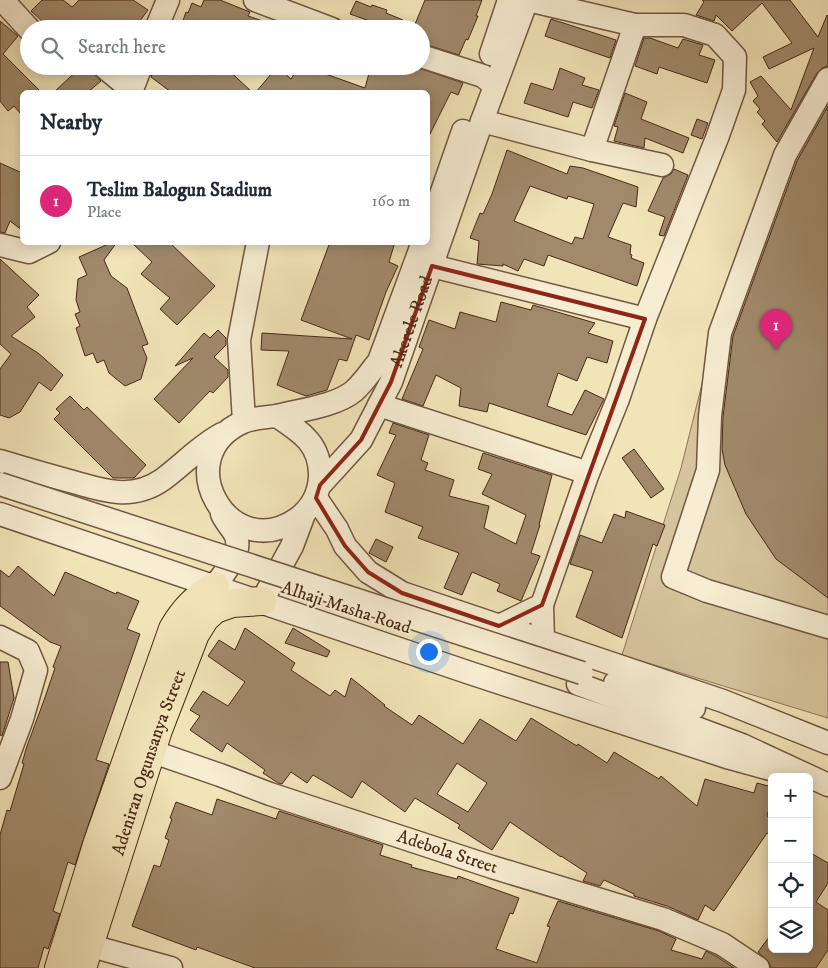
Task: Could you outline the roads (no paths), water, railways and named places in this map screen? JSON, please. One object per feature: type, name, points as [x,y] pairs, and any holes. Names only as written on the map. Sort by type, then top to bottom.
[{"type":"main road","name":"Adeniran Ogunsanya Street","points":[[59,968],[80,951],[98,842],[142,748],[173,629],[180,616],[192,602],[215,586]]},
{"type":"main road","name":"Adeniran Ogunsanya Street","points":[[142,748],[158,730],[195,634],[205,618],[215,609],[224,605],[262,601]]},
{"type":"street","points":[[5,0],[6,5],[20,20]]},
{"type":"street","points":[[160,20],[168,0]]},
{"type":"street","points":[[255,0],[308,20]]},
{"type":"street","points":[[430,227],[489,81],[509,0]]},
{"type":"street","points":[[527,0],[635,25],[684,24],[715,35],[735,57],[734,90],[717,138],[645,319],[618,399],[588,473],[542,605],[543,640]]},
{"type":"street","name":"Akerele Road","points":[[313,499],[360,440],[391,382],[482,121],[489,81],[527,0]]},
{"type":"street","points":[[592,150],[635,25]]},
{"type":"street","points":[[430,59],[489,81]]},
{"type":"street","points":[[113,75],[130,90]]},
{"type":"street","points":[[131,90],[137,75]]},
{"type":"street","points":[[828,80],[785,155],[720,333],[710,416],[708,470],[673,577],[707,591],[828,627]]},
{"type":"street","points":[[482,121],[592,150],[662,165]]},
{"type":"street","points":[[0,246],[29,252],[43,245]]},
{"type":"street","points":[[215,586],[236,555],[238,544],[236,536],[209,488],[208,467],[214,447],[236,426],[239,340],[257,245]]},
{"type":"street","points":[[0,461],[106,490],[119,492],[133,491],[147,488],[161,481],[206,443],[236,426],[332,403],[353,392],[379,361],[422,245]]},
{"type":"street","points":[[432,266],[645,319]]},
{"type":"street","points":[[379,405],[588,473]]},
{"type":"street","points":[[262,601],[292,546],[313,499],[320,466],[315,448],[303,433],[277,416]]},
{"type":"street","name":"Alhaji Masha Road","points":[[0,484],[580,678],[742,745],[820,782]]},
{"type":"street","name":"Alhaji Masha Road","points":[[0,495],[580,678],[743,723],[828,744]]},
{"type":"street","points":[[218,506],[232,520],[250,528],[269,530],[288,525],[313,499]]},
{"type":"street","points":[[313,499],[337,529],[345,546],[368,572],[402,593],[723,701],[828,744]]},
{"type":"street","points":[[0,514],[262,601],[461,670],[730,758],[785,773]]},
{"type":"street","points":[[499,626],[542,605]]},
{"type":"street","points":[[0,637],[28,651],[36,670],[22,719],[0,778]]},
{"type":"street","name":"Adebola Street","points":[[142,748],[270,794],[492,867],[663,919],[722,944],[758,968]]},
{"type":"street","points":[[80,951],[170,968]]},
{"type":"place","name":"Teslim Balogun Stadium","points":[[776,350]]}]
